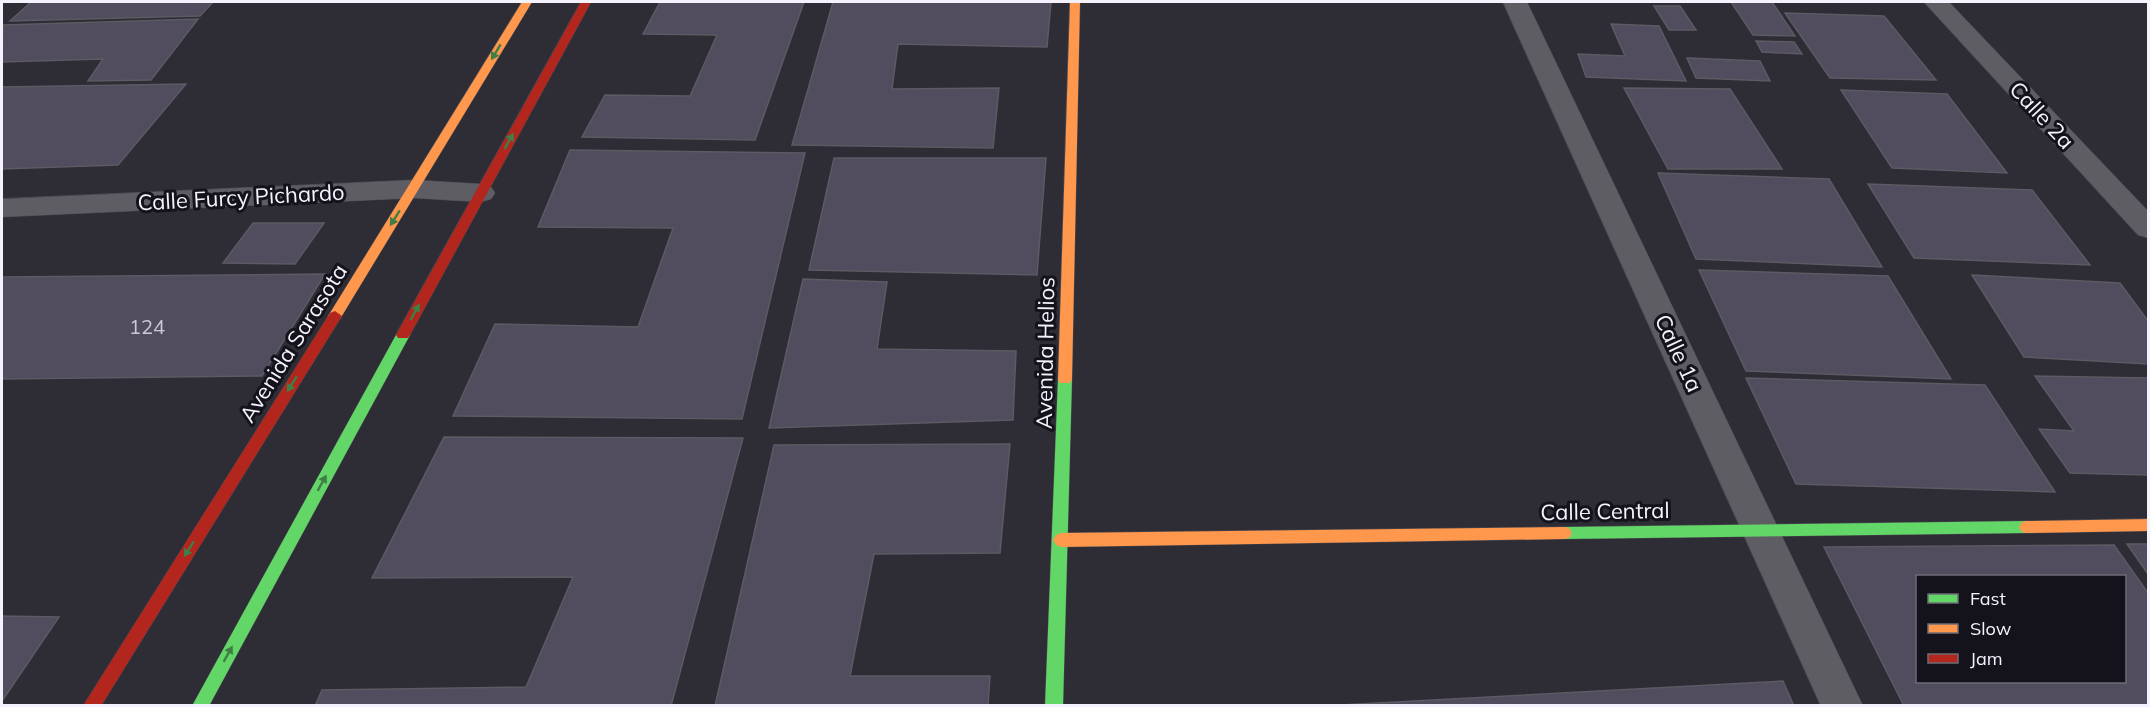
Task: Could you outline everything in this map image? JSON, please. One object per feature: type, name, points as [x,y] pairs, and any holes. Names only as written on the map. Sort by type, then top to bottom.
[{"type":"main road","name":"Avenida Sarasota","points":[[91,705],[414,189],[527,2]]},
{"type":"main road","points":[[200,705],[586,2]]},
{"type":"main road","name":"Avenida Helios","points":[[1054,705],[1061,540],[1075,2]]},
{"type":"main road","name":"Calle Central","points":[[1061,540],[2148,525]]},
{"type":"street","name":"Calle 1a","points":[[1515,2],[1842,705]]},
{"type":"street","name":"Calle 2a","points":[[1936,2],[2148,228]]},
{"type":"street","name":"Calle Furcy Pichardo","points":[[2,208],[414,189],[481,193]]},
{"type":"building","points":[[31,2],[213,2],[200,16],[10,21]]},
{"type":"building","points":[[660,2],[804,2],[755,140],[582,137],[605,95],[690,96],[717,35],[643,34]]},
{"type":"building","points":[[833,2],[1051,2],[1047,47],[898,44],[892,89],[999,88],[993,148],[792,145]]},
{"type":"building","points":[[1731,2],[1772,2],[1795,36],[1753,35]]},
{"type":"building","points":[[1654,6],[1680,6],[1696,30],[1669,30]]},
{"type":"building","points":[[1785,13],[1884,16],[1936,80],[1830,78]]},
{"type":"building","points":[[198,19],[151,80],[88,81],[103,59],[2,62],[3,25]]},
{"type":"building","points":[[1611,24],[1659,26],[1686,81],[1586,77],[1578,54],[1625,56]]},
{"type":"building","points":[[1756,41],[1794,42],[1802,54],[1762,52]]},
{"type":"building","points":[[1687,58],[1760,61],[1770,81],[1696,78]]},
{"type":"building","points":[[186,84],[118,165],[2,169],[2,87]]},
{"type":"building","points":[[1624,88],[1730,89],[1782,169],[1668,169]]},
{"type":"building","points":[[1841,90],[1947,94],[2007,173],[1892,168]]},
{"type":"building","points":[[570,150],[805,153],[742,419],[453,416],[495,324],[638,327],[673,228],[538,227]]},
{"type":"building","points":[[834,158],[1046,158],[1037,275],[809,270]]},
{"type":"building","points":[[1658,173],[1829,179],[1882,267],[1696,259]]},
{"type":"building","points":[[1868,184],[2032,190],[2090,265],[1914,258]]},
{"type":"building","points":[[253,223],[324,223],[295,264],[223,263]]},
{"type":"building","points":[[1699,270],[1888,276],[1951,379],[1746,371]]},
{"type":"building","points":[[325,274],[262,376],[2,379],[2,277]]},
{"type":"building","points":[[1972,275],[2120,283],[2148,321],[2148,364],[2024,357]]},
{"type":"building","points":[[803,279],[887,282],[877,349],[1016,351],[1013,420],[769,428]]},
{"type":"building","points":[[2035,376],[2148,378],[2148,475],[2070,473],[2039,429],[2074,431]]},
{"type":"building","points":[[1746,378],[1985,385],[2055,492],[1796,484]]},
{"type":"building","points":[[444,437],[743,438],[671,706],[315,706],[322,690],[526,687],[573,577],[372,578]]},
{"type":"building","points":[[1010,444],[1000,553],[874,554],[850,676],[990,676],[988,706],[715,706],[774,445]]},
{"type":"building","points":[[2127,544],[2148,544],[2148,574]]},
{"type":"building","points":[[2114,545],[2148,593],[2148,706],[1904,706],[1824,547]]},
{"type":"building","points":[[2,616],[59,617],[2,701]]},
{"type":"building","points":[[1783,681],[1794,706],[1321,706]]},
{"type":"traffic: fast","points":[[200,706],[403,335]]},
{"type":"traffic: fast","points":[[1054,706],[1065,379]]},
{"type":"traffic: fast","points":[[1564,533],[2027,527]]},
{"type":"traffic: slow","points":[[335,316],[527,2]]},
{"type":"traffic: slow","points":[[1065,379],[1075,2]]},
{"type":"traffic: slow","points":[[2027,527],[2148,525]]},
{"type":"traffic: slow","points":[[1061,540],[1564,533]]},
{"type":"traffic: jam","points":[[403,335],[586,2]]},
{"type":"traffic: jam","points":[[91,706],[335,316]]}]
